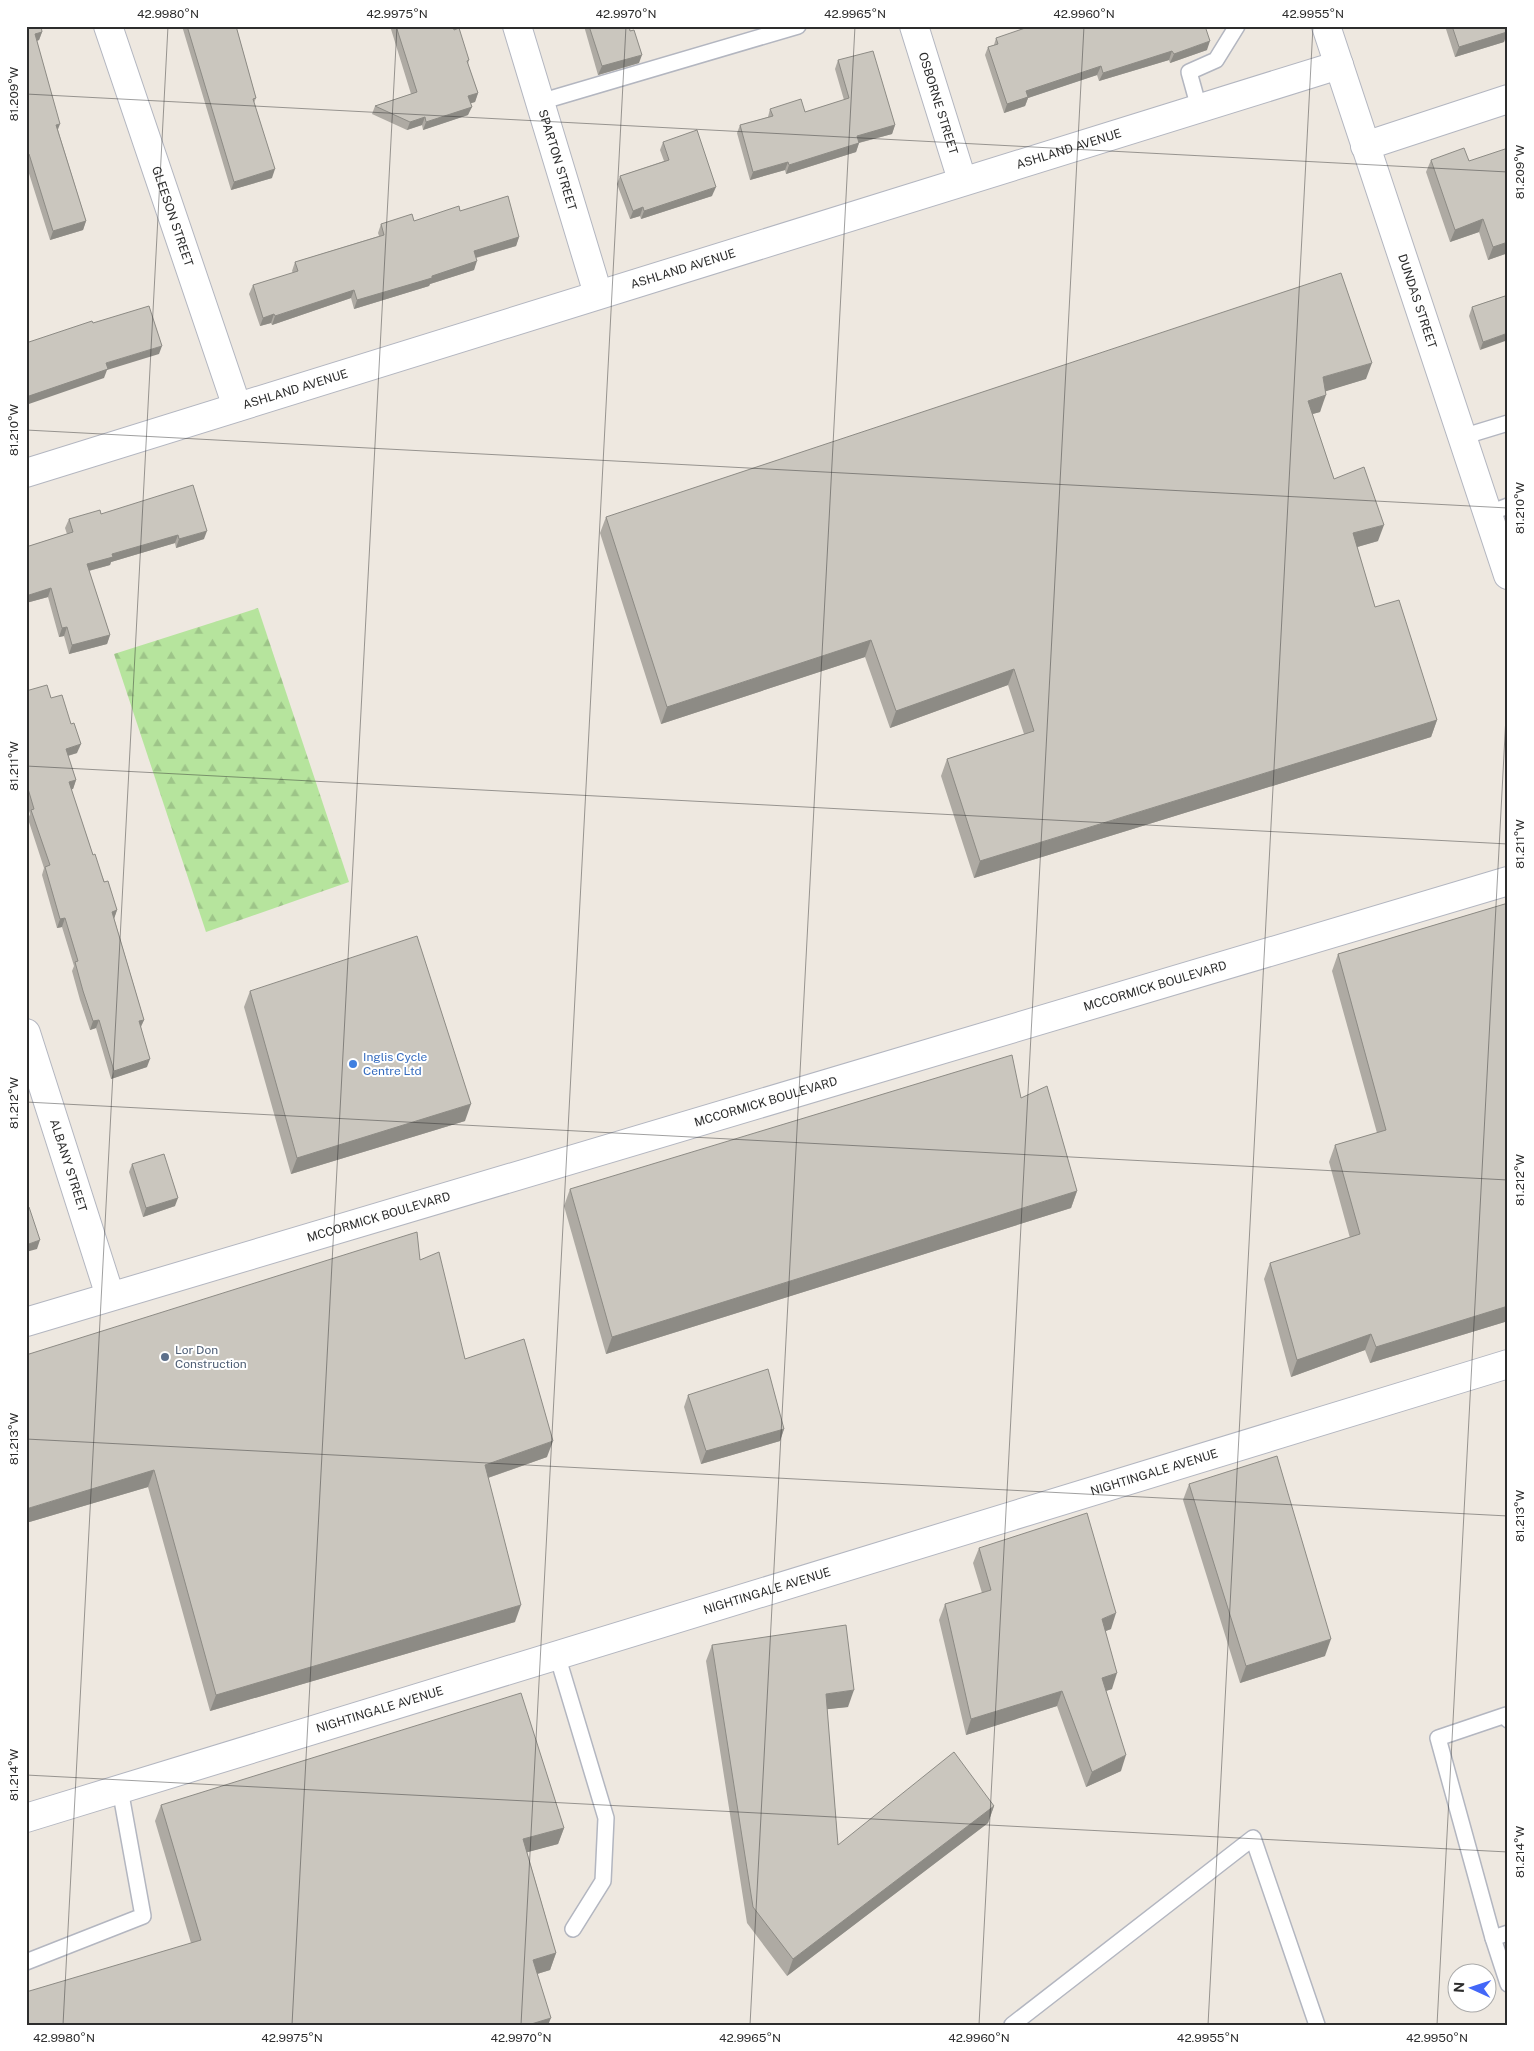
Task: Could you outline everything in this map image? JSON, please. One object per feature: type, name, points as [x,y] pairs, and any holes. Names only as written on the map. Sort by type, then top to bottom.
[{"type":"street","name":"GLEESON STREET","points":[[108,26],[237,407]]},
{"type":"street","name":"SPARTON STREET","points":[[517,26],[598,294]]},
{"type":"street","name":"OSBORNE STREET","points":[[914,26],[962,180]]},
{"type":"street","name":"DUNDAS STREET","points":[[1326,26],[1462,436],[1497,510],[1508,575]]},
{"type":"street","name":"ASHLAND AVENUE","points":[[26,473],[962,180],[1339,65]]},
{"type":"street","points":[[1365,146],[1508,99]]},
{"type":"street","name":"MCCORMICK BOULEVARD","points":[[26,1322],[1508,882]]},
{"type":"street","name":"ALBANY STREET","points":[[26,1033],[110,1296]]},
{"type":"street","name":"NIGHTINGALE AVENUE","points":[[26,1818],[1508,1364]]},
{"type":"lane","points":[[540,102],[798,26]]},
{"type":"lane","points":[[1199,108],[1189,72],[1216,60],[1237,26]]},
{"type":"lane","points":[[1462,436],[1508,423]]},
{"type":"lane","points":[[557,1655],[606,1818],[603,1881],[573,1929]]},
{"type":"lane","points":[[1508,1720],[1506,1715],[1438,1738],[1493,1938],[1508,1984]]},
{"type":"lane","points":[[26,1962],[143,1916],[120,1789]]},
{"type":"lane","points":[[1012,2025],[1253,1838],[1317,2025]]},
{"type":"lane","points":[[1493,1938],[1508,1933]]},
{"type":"green space","points":[[258,608],[349,882],[206,932],[114,654]]},
{"type":"building","points":[[26,26],[41,26],[42,32],[35,34],[60,124],[56,125],[86,221],[53,231],[29,154],[26,154]]},
{"type":"building","points":[[187,26],[236,26],[256,98],[253,99],[275,169],[234,182]]},
{"type":"building","points":[[396,26],[453,26],[454,30],[459,28],[469,60],[467,61],[478,93],[468,96],[472,107],[426,122],[425,117],[410,122],[375,106],[417,92]]},
{"type":"building","points":[[589,26],[629,26],[630,31],[634,30],[642,55],[602,66]]},
{"type":"building","points":[[1031,26],[1205,26],[1210,41],[1174,54],[1172,51],[1103,73],[1101,66],[1026,91],[1028,97],[1007,104],[988,47],[998,44],[996,38]]},
{"type":"building","points":[[1452,26],[1506,26],[1507,32],[1459,47]]},
{"type":"building","points":[[873,51],[895,125],[857,136],[859,143],[789,165],[788,162],[753,172],[740,125],[773,116],[770,109],[801,99],[805,112],[849,98],[838,60]]},
{"type":"building","points":[[697,130],[716,187],[644,211],[643,207],[633,211],[620,176],[669,160],[663,142]]},
{"type":"building","points":[[1464,148],[1469,161],[1508,148],[1508,242],[1493,247],[1483,219],[1455,230],[1431,160]]},
{"type":"building","points":[[508,196],[519,237],[474,251],[477,261],[432,276],[432,278],[357,300],[354,290],[275,316],[274,314],[263,318],[253,285],[298,271],[295,262],[384,235],[381,224],[412,214],[414,221],[459,206],[460,211]]},
{"type":"building","points":[[1341,273],[1372,363],[1323,377],[1326,395],[1308,401],[1334,479],[1364,467],[1384,525],[1353,533],[1375,607],[1399,600],[1437,720],[980,861],[947,759],[1034,731],[1014,669],[896,711],[871,640],[667,707],[606,517]]},
{"type":"building","points":[[1508,295],[1508,333],[1483,342],[1472,307]]},
{"type":"building","points":[[149,306],[162,346],[106,363],[108,369],[26,397],[26,343],[92,321],[93,323]]},
{"type":"building","points":[[193,485],[207,531],[179,539],[178,535],[112,554],[113,557],[87,564],[110,635],[72,645],[67,627],[62,628],[51,588],[26,596],[26,547],[73,532],[69,519],[100,510],[101,514]]},
{"type":"building","points":[[47,685],[51,698],[62,695],[71,724],[74,723],[81,744],[66,749],[76,780],[69,782],[93,855],[95,854],[104,882],[108,881],[117,910],[112,912],[144,1020],[139,1021],[150,1059],[114,1071],[99,1020],[93,1021],[83,991],[75,962],[78,961],[65,918],[60,919],[45,867],[50,865],[31,810],[34,809],[26,782],[26,691]]},
{"type":"building","points":[[1508,903],[1508,1306],[1376,1347],[1371,1334],[1297,1360],[1270,1263],[1360,1234],[1335,1145],[1386,1130],[1338,954]]},
{"type":"building","name":"Inglis Cycle Centre Ltd","points":[[417,936],[471,1104],[297,1158],[250,991]]},
{"type":"building","points":[[1012,1055],[1021,1098],[1047,1086],[1077,1191],[612,1337],[570,1189]]},
{"type":"building","points":[[164,1154],[178,1198],[146,1208],[132,1164]]},
{"type":"building","points":[[29,1207],[40,1240],[26,1245],[26,1208]]},
{"type":"building","points":[[417,1232],[420,1260],[439,1252],[465,1359],[524,1339],[553,1441],[485,1465],[521,1605],[216,1695],[154,1470],[26,1509],[26,1355]]},
{"type":"building","points":[[768,1369],[784,1429],[706,1451],[688,1395]]},
{"type":"building","points":[[1277,1456],[1331,1639],[1246,1666],[1189,1484]]},
{"type":"building","points":[[1087,1513],[1116,1613],[1102,1619],[1117,1673],[1102,1678],[1126,1755],[1092,1772],[1062,1691],[971,1719],[945,1604],[991,1590],[979,1548]]},
{"type":"building","points":[[846,1625],[854,1690],[826,1694],[838,1845],[954,1752],[994,1806],[793,1959],[753,1907],[712,1645]]},
{"type":"building","points":[[521,1693],[564,1828],[523,1839],[556,1953],[533,1960],[551,2018],[528,2025],[26,2025],[26,1992],[201,1940],[161,1805]]},
{"type":"place","name":"Inglis Cycle Centre Ltd","points":[[353,1064]]},
{"type":"place","name":"Lor Don Construction","points":[[165,1357]]}]
